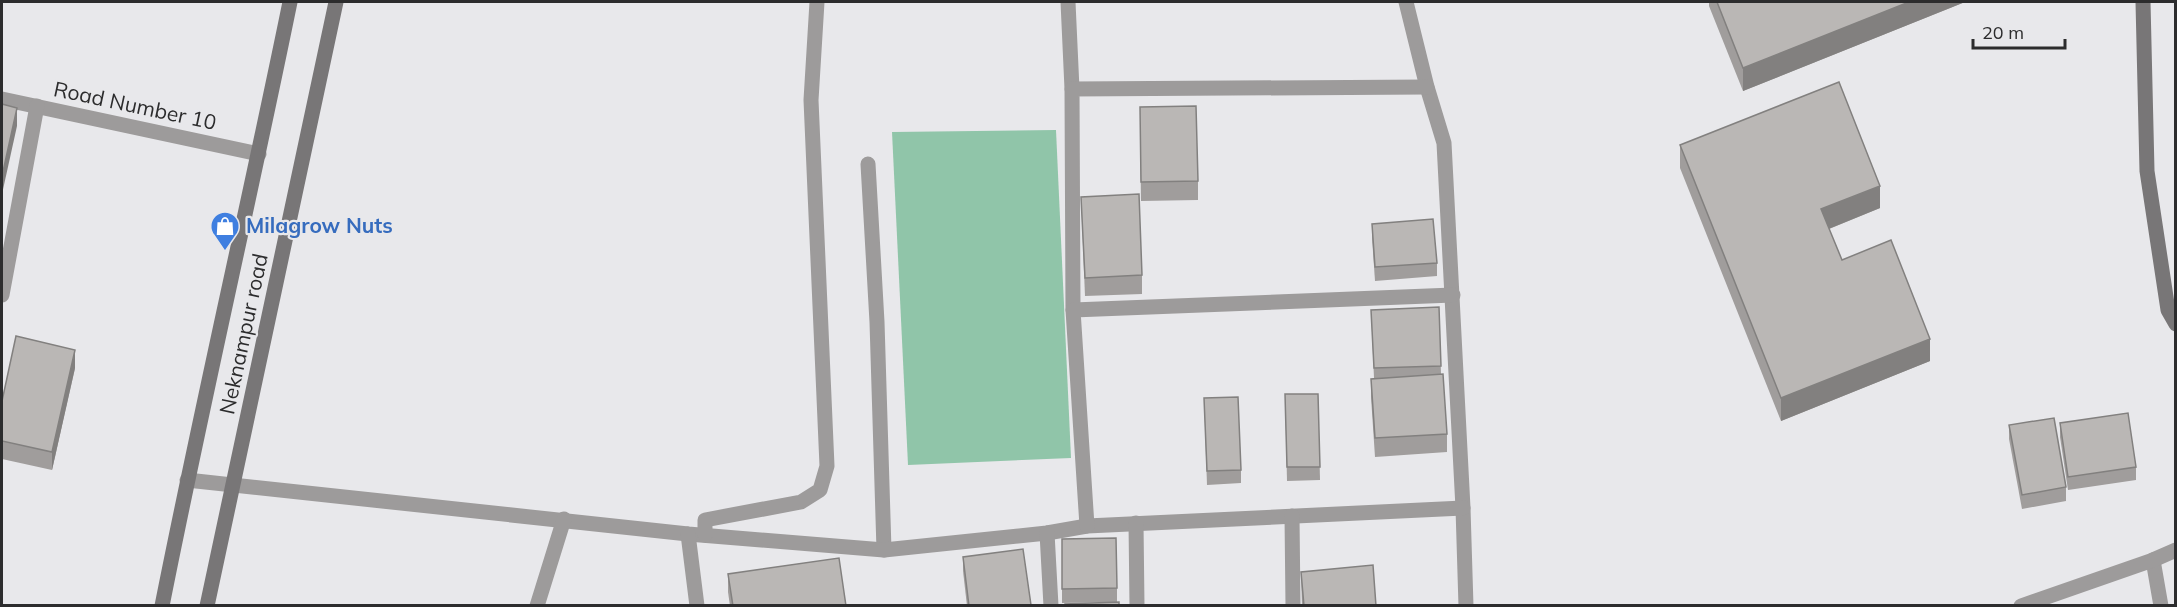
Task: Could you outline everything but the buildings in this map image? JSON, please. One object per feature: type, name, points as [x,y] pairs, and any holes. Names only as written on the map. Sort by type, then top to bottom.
[{"type":"street","name":"Neknampur road","points":[[162,606],[290,2]]},
{"type":"street","name":"Neknampur road","points":[[207,606],[336,2]]},
{"type":"street","points":[[705,535],[705,520],[801,502],[820,490],[827,466],[811,100],[817,2]]},
{"type":"street","points":[[1068,2],[1072,89],[1073,310],[1087,526]]},
{"type":"street","points":[[1406,2],[1427,87],[1444,143],[1453,294],[1466,606]]},
{"type":"street","points":[[2143,2],[2147,171],[2168,310],[2175,324]]},
{"type":"street","points":[[1072,89],[1427,87]]},
{"type":"street","name":"Road Number 10","points":[[2,99],[259,154]]},
{"type":"street","points":[[2,296],[37,106]]},
{"type":"street","points":[[868,164],[878,322],[884,550]]},
{"type":"street","points":[[1073,310],[1453,294]]},
{"type":"street","points":[[187,480],[688,534],[884,550],[1047,533],[1087,526],[1463,508]]},
{"type":"street","points":[[1292,516],[1293,606]]},
{"type":"street","points":[[537,606],[564,519]]},
{"type":"street","points":[[1136,524],[1137,606]]},
{"type":"street","points":[[1047,533],[1051,606]]},
{"type":"street","points":[[688,534],[697,606]]},
{"type":"street","points":[[2021,606],[2153,560],[2175,550]]},
{"type":"street","points":[[2153,560],[2161,606]]},
{"type":"green space","points":[[1056,130],[1071,458],[908,465],[892,132]]},
{"type":"place","name":"Milagrow Nuts","points":[[225,252]]}]
